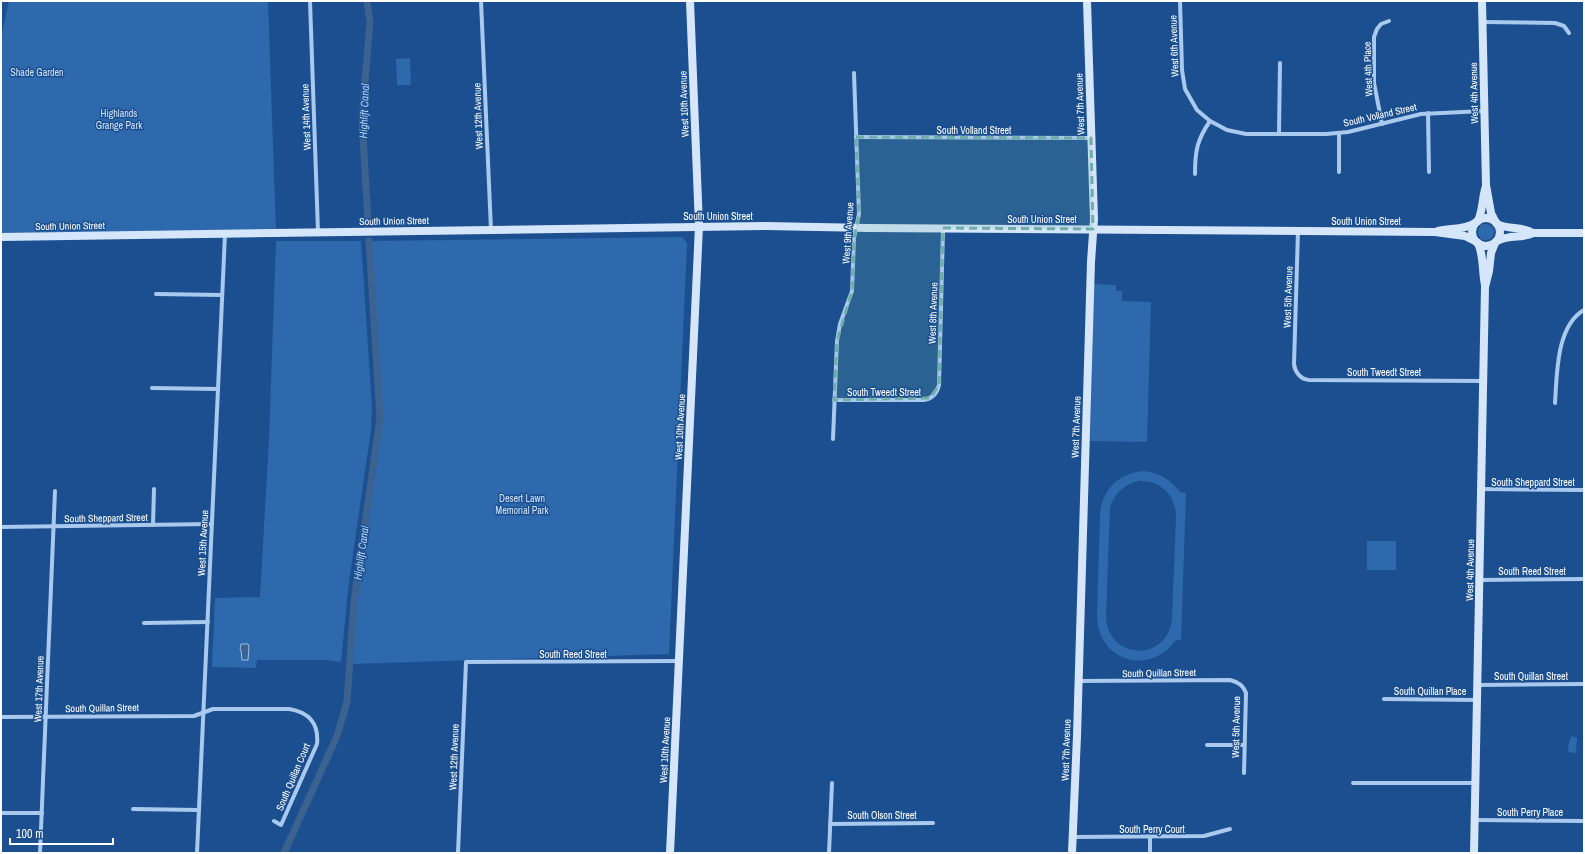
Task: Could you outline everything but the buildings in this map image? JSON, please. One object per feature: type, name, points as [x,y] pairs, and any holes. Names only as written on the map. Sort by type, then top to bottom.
[{"type":"main road","name":"West 10th Avenue","points":[[670,853],[699,226],[690,1]]},
{"type":"main road","name":"West 7th Avenue","points":[[1072,853],[1079,682],[1091,262],[1094,219],[1087,1]]},
{"type":"main road","name":"West 4th Avenue","points":[[1482,1],[1486,185],[1491,213],[1496,223]]},
{"type":"main road","name":"West 4th Avenue","points":[[1476,222],[1481,212],[1482,200],[1486,185]]},
{"type":"main road","points":[[1533,233],[1526,229],[1507,228],[1485,218],[1476,222],[1472,230],[1477,242],[1485,246],[1506,237],[1527,236],[1533,233],[1584,233]]},
{"type":"main road","name":"South Union Street","points":[[1435,232],[1467,227],[1476,222]]},
{"type":"main road","points":[[1496,223],[1500,234],[1496,242]]},
{"type":"main road","name":"South Union Street","points":[[1,237],[699,226],[1435,232],[1466,236],[1477,242]]},
{"type":"main road","name":"West 4th Avenue","points":[[1474,853],[1485,287],[1482,272],[1482,255],[1477,242]]},
{"type":"main road","name":"West 4th Avenue","points":[[1485,287],[1491,253],[1496,242]]},
{"type":"street","name":"West 14th Avenue","points":[[310,1],[318,232]]},
{"type":"street","name":"West 12th Avenue","points":[[481,1],[491,230]]},
{"type":"street","name":"West 6th Avenue","points":[[1180,1],[1183,75],[1185,89],[1197,110],[1210,121]]},
{"type":"street","name":"West 4th Place","points":[[1382,124],[1374,83],[1374,37],[1381,24],[1389,21]]},
{"type":"street","points":[[1482,22],[1556,22],[1564,26],[1568,32]]},
{"type":"street","points":[[1279,133],[1280,63]]},
{"type":"street","name":"West 9th Avenue","points":[[832,439],[836,341],[840,324],[852,291],[854,238],[859,214],[854,73]]},
{"type":"street","name":"South Volland Street","points":[[1210,121],[1235,132],[1340,133],[1428,113],[1484,111]]},
{"type":"street","points":[[1428,113],[1429,172]]},
{"type":"street","points":[[1195,174],[1196,146],[1199,138],[1210,121]]},
{"type":"street","points":[[1339,172],[1340,133]]},
{"type":"street","name":"South Volland Street","points":[[856,137],[1091,138]]},
{"type":"street","name":"West 8th Avenue","points":[[933,396],[938,390],[939,385],[943,228]]},
{"type":"street","name":"West 5th Avenue","points":[[1294,364],[1298,231]]},
{"type":"street","name":"West 15th Avenue","points":[[197,853],[225,234]]},
{"type":"street","points":[[156,294],[222,295]]},
{"type":"street","points":[[1555,403],[1557,377],[1564,335],[1576,315],[1584,310]]},
{"type":"street","name":"South Tweedt Street","points":[[1294,364],[1298,374],[1309,380],[1483,381]]},
{"type":"street","points":[[152,388],[218,390]]},
{"type":"street","name":"South Tweedt Street","points":[[834,400],[923,400],[933,396]]},
{"type":"street","points":[[153,525],[154,489]]},
{"type":"street","name":"South Sheppard Street","points":[[1481,489],[1584,490]]},
{"type":"street","name":"West 17th Avenue","points":[[40,853],[55,491]]},
{"type":"street","name":"South Sheppard Street","points":[[1,527],[212,524]]},
{"type":"street","name":"South Reed Street","points":[[1480,580],[1584,579]]},
{"type":"street","points":[[144,623],[208,622]]},
{"type":"street","name":"South Reed Street","points":[[466,662],[679,661]]},
{"type":"street","name":"West 12th Avenue","points":[[458,853],[466,662]]},
{"type":"street","name":"South Quillan Street","points":[[1079,682],[1230,680],[1239,684]]},
{"type":"street","name":"West 5th Avenue","points":[[1239,684],[1246,693],[1244,773]]},
{"type":"street","name":"South Quillan Street","points":[[1478,685],[1584,684]]},
{"type":"street","name":"South Quillan Place","points":[[1384,699],[1477,700]]},
{"type":"street","name":"South Quillan Court","points":[[203,712],[213,709],[289,709],[305,714],[314,722],[317,734],[315,749],[281,825],[274,821]]},
{"type":"street","name":"South Quillan Street","points":[[1,718],[194,716],[203,712]]},
{"type":"street","points":[[1207,745],[1244,745]]},
{"type":"street","points":[[829,853],[832,783]]},
{"type":"street","points":[[1353,783],[1476,783]]},
{"type":"street","points":[[133,809],[199,810]]},
{"type":"street","points":[[1,813],[42,813]]},
{"type":"street","name":"South Perry Place","points":[[1475,820],[1584,821]]},
{"type":"street","name":"South Olson Street","points":[[830,824],[933,823]]},
{"type":"street","name":"South Perry Court","points":[[1072,837],[1204,836],[1230,829]]},
{"type":"street","points":[[1150,837],[1150,853]]},
{"type":"highlighted area","points":[[856,137],[1091,138],[1093,229],[943,228],[939,385],[930,398],[834,400],[837,341],[852,291],[854,238],[859,214]]},
{"type":"green space","name":"Highlands Grange Park","points":[[9,1],[268,1],[276,233],[1,237],[1,38]]},
{"type":"green space","points":[[410,58],[411,85],[397,85],[396,59]]},
{"type":"green space","points":[[1486,224],[1493,229],[1494,232],[1489,239],[1486,240],[1479,235],[1478,232],[1483,225]]},
{"type":"green space","name":"Desert Lawn Memorial Park","points":[[682,237],[687,243],[669,654],[350,664],[379,415],[368,241]]},
{"type":"green space","points":[[276,241],[361,241],[372,406],[371,430],[349,582],[341,662],[326,660],[257,660],[256,668],[212,667],[215,598],[260,597],[269,439]]},
{"type":"green space","points":[[1094,284],[1116,285],[1116,291],[1122,291],[1122,301],[1151,302],[1147,442],[1090,441]]},
{"type":"green space","points":[[1144,471],[1160,475],[1173,484],[1180,492],[1186,493],[1181,640],[1176,640],[1165,651],[1152,658],[1139,661],[1127,659],[1115,653],[1106,644],[1100,631],[1097,616],[1100,513],[1102,504],[1109,489],[1114,483],[1135,472]],"holes":[[[1138,481],[1146,481],[1165,490],[1173,501],[1175,507],[1176,515],[1172,619],[1168,633],[1160,643],[1149,649],[1138,651],[1126,648],[1116,642],[1109,631],[1106,617],[1110,507],[1117,494],[1124,487]]]},
{"type":"green space","points":[[1367,541],[1396,541],[1396,570],[1367,570]]},
{"type":"green space","points":[[1572,736],[1577,738],[1576,753],[1568,752],[1569,741]]},
{"type":"shaded area","points":[[241,644],[248,644],[248,660],[242,660],[240,649]]},
{"type":"waterway","name":"Highlift Canal","points":[[367,1],[370,22],[362,118],[368,222]]},
{"type":"waterway","name":"Highlift Canal","points":[[284,853],[337,736],[347,702],[354,601],[380,418],[369,241]]},
{"type":"park label","name":"Shade Garden","points":[[37,72]]}]
